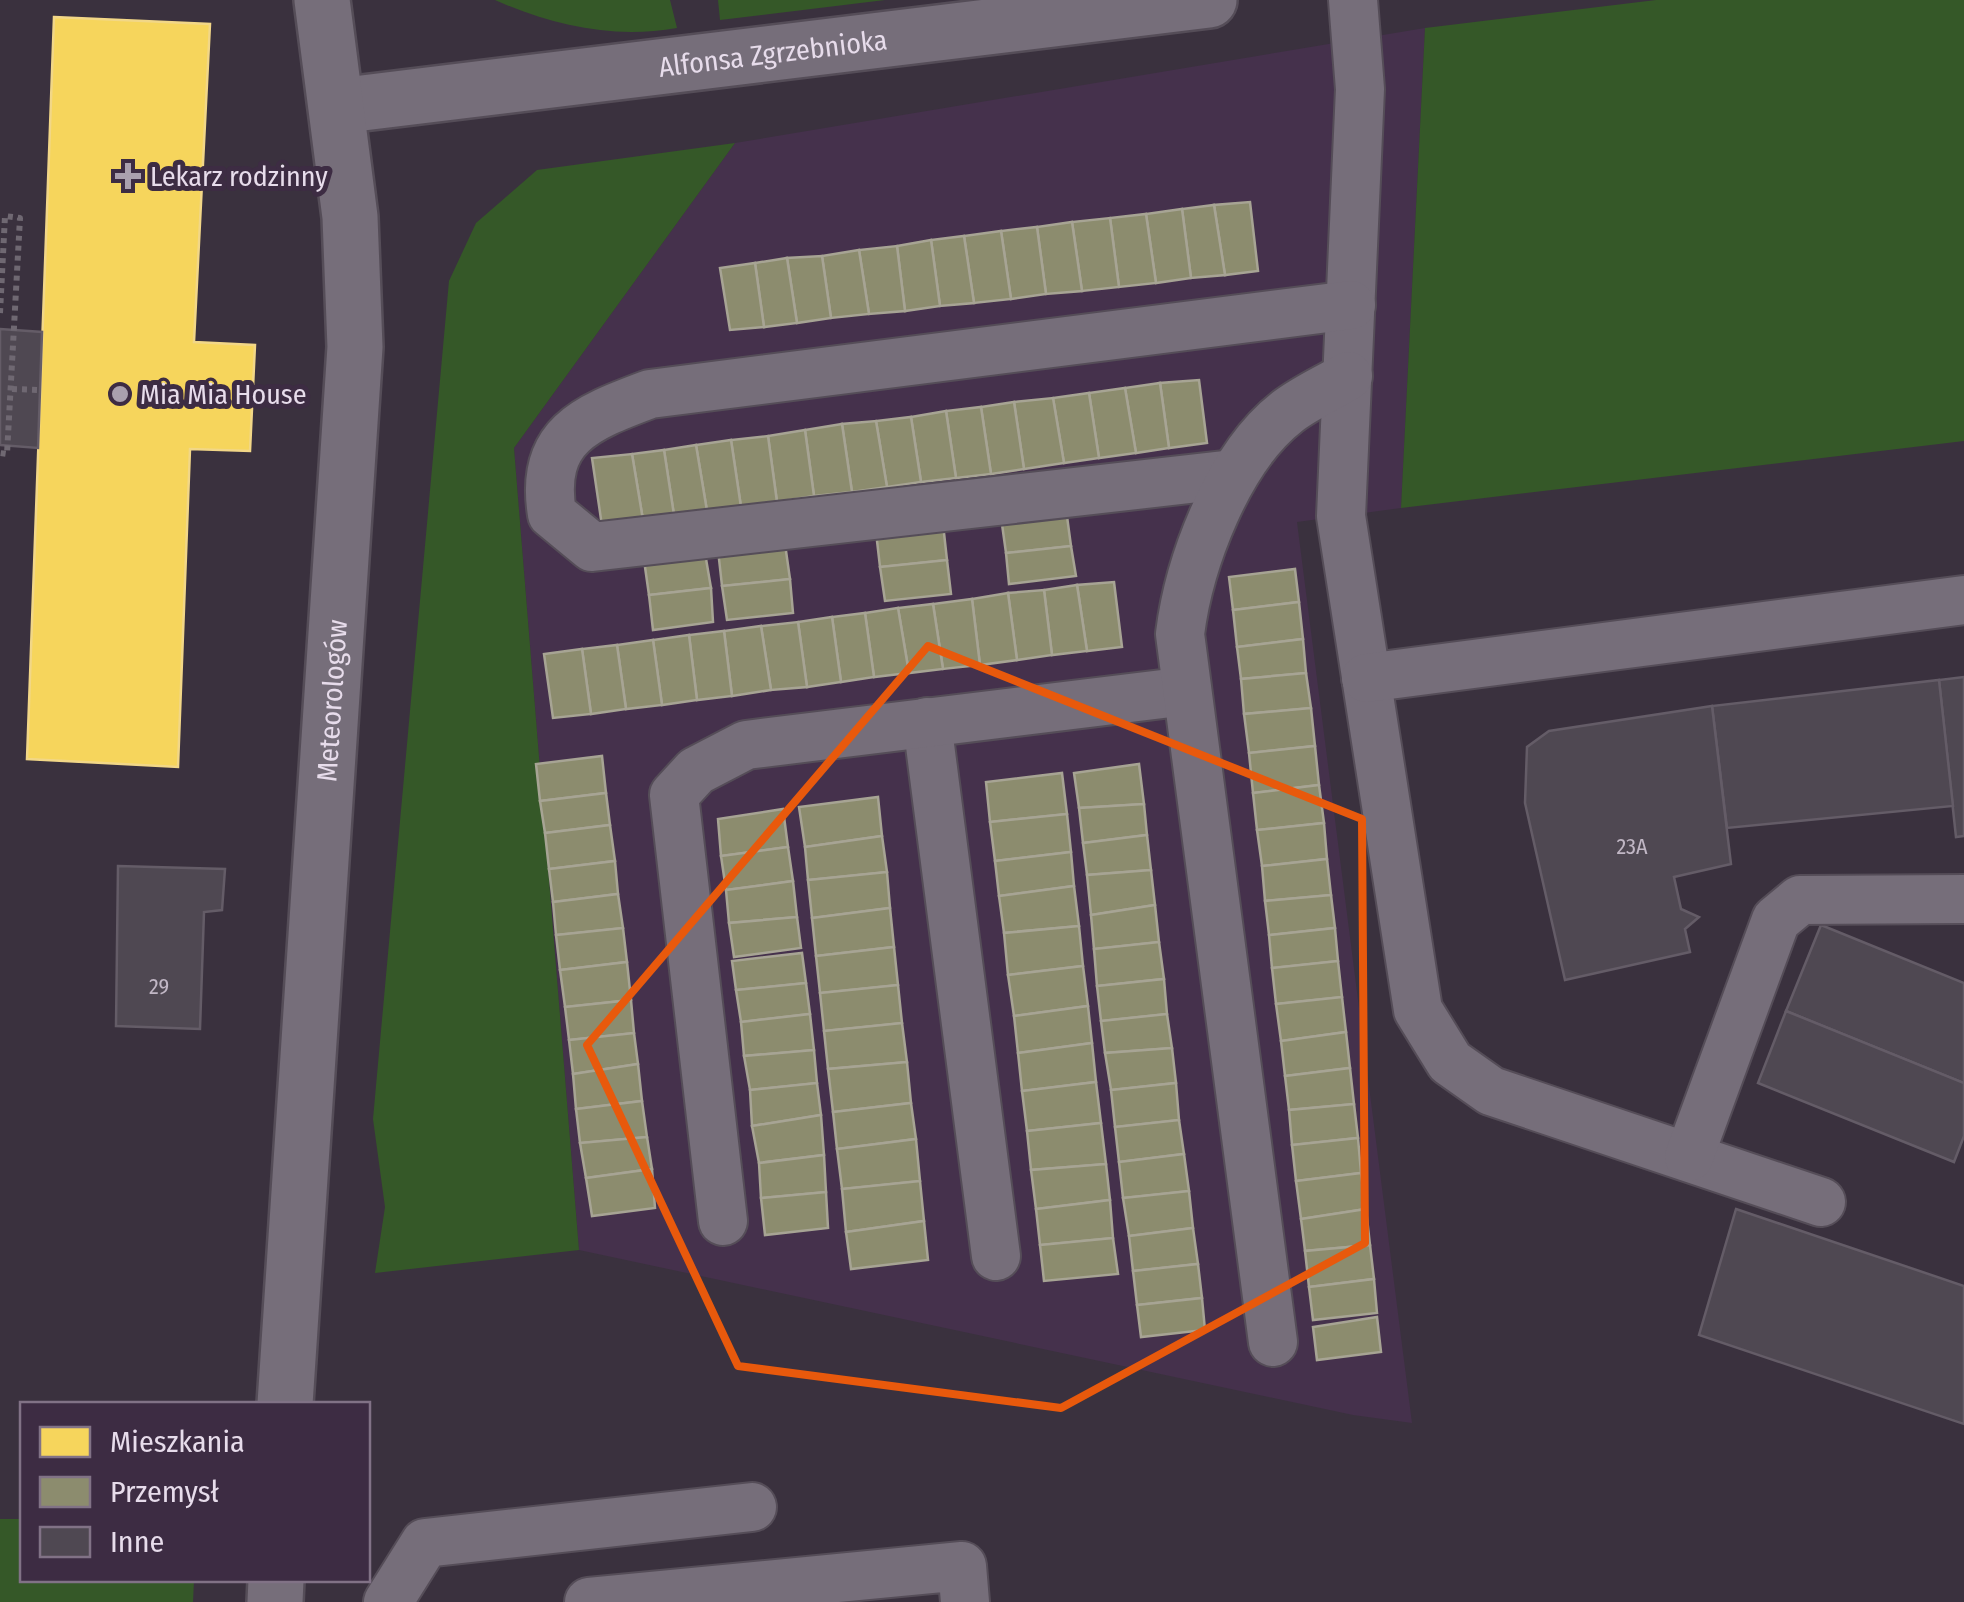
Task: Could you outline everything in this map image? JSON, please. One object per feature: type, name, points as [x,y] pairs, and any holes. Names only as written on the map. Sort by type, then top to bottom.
[{"type":"street","name":"Meteorologów","points":[[285,1402],[355,346],[350,218],[322,0]]},
{"type":"street","name":"Alfonsa Zgrzebnioka","points":[[338,106],[1209,0]]},
{"type":"lane","points":[[1353,0],[1360,88],[1341,516],[1418,1010],[1450,1062],[1491,1091],[1821,1202]]},
{"type":"lane","points":[[1233,474],[592,547],[552,514],[546,481],[565,439],[593,415],[650,394],[1350,304]]},
{"type":"lane","points":[[1272,1342],[1180,634],[1186,586],[1233,474],[1285,413],[1348,376]]},
{"type":"lane","points":[[1366,678],[1964,600]]},
{"type":"lane","points":[[724,1220],[674,795],[696,770],[746,745],[1187,691]]},
{"type":"lane","points":[[927,722],[996,1256]]},
{"type":"lane","points":[[1689,1157],[1776,920],[1800,900],[1964,898]]},
{"type":"lane","points":[[388,1602],[424,1542],[752,1507]]},
{"type":"lane","points":[[588,1602],[962,1566],[966,1602]]},
{"type":"path","points":[[0,313],[5,216],[20,218],[7,454],[0,453]]},
{"type":"path","points":[[12,389],[40,390]]},
{"type":"highlighted area","points":[[928,646],[1362,819],[1365,1243],[1061,1408],[738,1366],[587,1045]]},
{"type":"shaded area","points":[[1425,28],[1401,508],[1297,522],[1412,1423],[1353,1415],[579,1250],[514,448],[735,143]]},
{"type":"green space","points":[[495,0],[670,0],[677,28],[630,32],[584,28],[539,17]]},
{"type":"green space","points":[[718,0],[885,0],[720,20]]},
{"type":"green space","points":[[1656,0],[1964,0],[1964,441],[1401,508],[1425,28]]},
{"type":"green space","points":[[735,143],[514,448],[579,1250],[375,1273],[385,1207],[373,1119],[449,281],[476,223],[537,170]]},
{"type":"green space","points":[[0,1519],[20,1519],[20,1582],[194,1582],[193,1602],[0,1602]]},
{"type":"building: Mieszkania","points":[[54,17],[210,24],[194,342],[255,345],[250,451],[190,449],[178,767],[27,759]]},
{"type":"building: Przemysł","points":[[1250,202],[1258,271],[1225,275],[1214,205]]},
{"type":"building: Przemysł","points":[[1214,205],[1225,275],[1191,278],[1182,209]]},
{"type":"building: Przemysł","points":[[1182,209],[1191,278],[1156,283],[1146,214]]},
{"type":"building: Przemysł","points":[[1146,214],[1156,283],[1119,287],[1110,218]]},
{"type":"building: Przemysł","points":[[1110,218],[1119,287],[1082,291],[1072,222]]},
{"type":"building: Przemysł","points":[[1072,222],[1082,291],[1046,294],[1037,227]]},
{"type":"building: Przemysł","points":[[1037,227],[1046,294],[1011,299],[1001,231]]},
{"type":"building: Przemysł","points":[[1001,231],[1011,299],[974,303],[964,236]]},
{"type":"building: Przemysł","points":[[964,236],[974,303],[940,306],[931,240]]},
{"type":"building: Przemysł","points":[[931,240],[940,306],[905,311],[897,246]]},
{"type":"building: Przemysł","points":[[897,246],[905,311],[869,314],[859,250]]},
{"type":"building: Przemysł","points":[[859,250],[869,314],[831,318],[822,256]]},
{"type":"building: Przemysł","points":[[822,256],[831,318],[797,323],[787,258]]},
{"type":"building: Przemysł","points":[[787,258],[797,323],[764,327],[755,263]]},
{"type":"building: Przemysł","points":[[755,263],[764,327],[730,330],[720,268]]},
{"type":"building: Przemysł","points":[[1199,380],[1207,443],[1169,448],[1160,383]]},
{"type":"building: Przemysł","points":[[1160,383],[1169,448],[1136,453],[1125,388]]},
{"type":"building: Przemysł","points":[[1125,388],[1136,453],[1099,458],[1089,393]]},
{"type":"building: Przemysł","points":[[1089,393],[1099,458],[1064,463],[1053,398]]},
{"type":"building: Przemysł","points":[[1053,398],[1064,463],[1024,469],[1014,402]]},
{"type":"building: Przemysł","points":[[1014,402],[1024,469],[991,474],[981,407]]},
{"type":"building: Przemysł","points":[[981,407],[991,474],[956,478],[946,411]]},
{"type":"building: Przemysł","points":[[946,411],[956,478],[921,482],[911,417]]},
{"type":"building: Przemysł","points":[[911,417],[921,482],[887,487],[876,421]]},
{"type":"building: Przemysł","points":[[876,421],[887,487],[852,492],[842,424]]},
{"type":"building: Przemysł","points":[[842,424],[852,492],[814,496],[805,430]]},
{"type":"building: Przemysł","points":[[805,430],[814,496],[777,502],[768,436]]},
{"type":"building: Przemysł","points":[[768,436],[777,502],[741,507],[731,440]]},
{"type":"building: Przemysł","points":[[731,440],[741,507],[707,511],[696,445]]},
{"type":"building: Przemysł","points":[[696,445],[707,511],[674,515],[664,450]]},
{"type":"building: Przemysł","points":[[664,450],[674,515],[643,520],[632,454]]},
{"type":"building: Przemysł","points":[[632,454],[643,520],[602,526],[592,458]]},
{"type":"building: Przemysł","points":[[1066,509],[1071,546],[1006,553],[1001,517]]},
{"type":"building: Przemysł","points":[[943,524],[947,560],[880,567],[876,532]]},
{"type":"building: Przemysł","points":[[785,544],[790,579],[722,586],[718,550]]},
{"type":"building: Przemysł","points":[[1071,546],[1076,576],[1009,584],[1006,553]]},
{"type":"building: Przemysł","points":[[705,553],[711,588],[649,595],[644,560]]},
{"type":"building: Przemysł","points":[[947,560],[951,594],[885,601],[880,567]]},
{"type":"building: Przemysł","points":[[1295,569],[1299,602],[1233,610],[1229,577]]},
{"type":"building: Przemysł","points":[[790,579],[793,613],[727,620],[722,586]]},
{"type":"building: Przemysł","points":[[1114,582],[1122,647],[1087,651],[1077,585]]},
{"type":"building: Przemysł","points":[[1077,585],[1087,651],[1052,655],[1044,590]]},
{"type":"building: Przemysł","points":[[711,588],[713,622],[653,630],[649,595]]},
{"type":"building: Przemysł","points":[[1044,590],[1052,655],[1017,660],[1008,593]]},
{"type":"building: Przemysł","points":[[1008,593],[1017,660],[980,665],[972,599]]},
{"type":"building: Przemysł","points":[[972,599],[980,665],[943,669],[933,604]]},
{"type":"building: Przemysł","points":[[1299,602],[1303,639],[1237,647],[1233,610]]},
{"type":"building: Przemysł","points":[[933,604],[943,669],[909,673],[898,608]]},
{"type":"building: Przemysł","points":[[898,608],[909,673],[874,677],[865,613]]},
{"type":"building: Przemysł","points":[[865,613],[874,677],[841,682],[832,617]]},
{"type":"building: Przemysł","points":[[832,617],[841,682],[807,687],[798,622]]},
{"type":"building: Przemysł","points":[[798,622],[807,687],[771,690],[761,626]]},
{"type":"building: Przemysł","points":[[761,626],[771,690],[732,696],[724,631]]},
{"type":"building: Przemysł","points":[[724,631],[732,696],[697,700],[689,635]]},
{"type":"building: Przemysł","points":[[689,635],[697,700],[662,705],[653,640]]},
{"type":"building: Przemysł","points":[[1303,639],[1306,673],[1241,679],[1237,647]]},
{"type":"building: Przemysł","points":[[653,640],[662,705],[626,709],[617,645]]},
{"type":"building: Przemysł","points":[[617,645],[626,709],[591,714],[582,649]]},
{"type":"building: Przemysł","points":[[582,649],[591,714],[553,718],[544,654]]},
{"type":"building: Przemysł","points":[[1306,673],[1311,708],[1244,714],[1241,679]]},
{"type":"building: Przemysł","points":[[1311,708],[1315,746],[1249,753],[1244,714]]},
{"type":"building: Przemysł","points":[[1315,746],[1319,785],[1253,793],[1249,753]]},
{"type":"building: Przemysł","points":[[602,756],[606,793],[540,801],[536,764]]},
{"type":"building: Przemysł","points":[[1139,764],[1144,804],[1079,808],[1074,773]]},
{"type":"building: Przemysł","points":[[1062,773],[1067,814],[990,822],[986,782]]},
{"type":"building: Przemysł","points":[[1319,785],[1324,823],[1257,830],[1253,793]]},
{"type":"building: Przemysł","points":[[606,793],[610,825],[545,833],[540,801]]},
{"type":"building: Przemysł","points":[[878,797],[882,836],[805,847],[799,807]]},
{"type":"building: Przemysł","points":[[1144,804],[1147,835],[1083,843],[1079,808]]},
{"type":"building: Przemysł","points":[[783,809],[788,847],[721,856],[718,819]]},
{"type":"building: Przemysł","points":[[1067,814],[1071,852],[995,861],[990,822]]},
{"type":"building: Przemysł","points":[[1324,823],[1327,859],[1262,866],[1257,830]]},
{"type":"building: Przemysł","points":[[610,825],[615,861],[549,869],[545,833]]},
{"type":"building: Przemysł","points":[[1147,835],[1151,870],[1087,875],[1083,843]]},
{"type":"building: Przemysł","points":[[882,836],[887,872],[808,880],[805,847]]},
{"type":"building: Przemysł","points":[[788,847],[793,881],[726,890],[721,856]]},
{"type":"building: Przemysł","points":[[1071,852],[1074,886],[999,896],[995,861]]},
{"type":"building: Przemysł","points":[[1327,859],[1331,895],[1265,901],[1262,866]]},
{"type":"building: Przemysł","points":[[615,861],[618,894],[553,902],[549,869]]},
{"type":"building: Przemysł","points":[[1151,870],[1155,905],[1091,915],[1087,875]]},
{"type":"building: Przemysł","points":[[887,872],[890,908],[812,918],[808,880]]},
{"type":"building: Przemysł","points":[[793,881],[797,917],[729,923],[726,890]]},
{"type":"building: Przemysł","points":[[1074,886],[1079,926],[1004,933],[999,896]]},
{"type":"building: Przemysł","points":[[618,894],[623,928],[556,935],[553,902]]},
{"type":"building: Przemysł","points":[[1331,895],[1335,928],[1269,935],[1265,901]]},
{"type":"building: Przemysł","points":[[1155,905],[1159,942],[1094,949],[1091,915]]},
{"type":"building: Przemysł","points":[[890,908],[894,947],[816,956],[812,918]]},
{"type":"building: Przemysł","points":[[797,917],[801,948],[734,957],[729,923]]},
{"type":"building: Przemysł","points":[[1079,926],[1083,966],[1008,975],[1004,933]]},
{"type":"building: Przemysł","points":[[623,928],[627,962],[560,970],[556,935]]},
{"type":"building: Przemysł","points":[[1335,928],[1338,961],[1272,968],[1269,935]]},
{"type":"building: Przemysł","points":[[1159,942],[1164,979],[1097,986],[1094,949]]},
{"type":"building: Przemysł","points":[[894,947],[898,985],[820,993],[816,956]]},
{"type":"building: Przemysł","points":[[802,953],[806,983],[736,990],[732,961]]},
{"type":"building: Przemysł","points":[[1338,961],[1342,997],[1276,1004],[1272,968]]},
{"type":"building: Przemysł","points":[[627,962],[631,1000],[565,1007],[560,970]]},
{"type":"building: Przemysł","points":[[1083,966],[1088,1006],[1014,1016],[1008,975]]},
{"type":"building: Przemysł","points":[[1164,979],[1167,1014],[1101,1021],[1097,986]]},
{"type":"building: Przemysł","points":[[806,983],[810,1014],[741,1022],[736,990]]},
{"type":"building: Przemysł","points":[[898,985],[902,1023],[824,1031],[820,993]]},
{"type":"building: Przemysł","points":[[1342,997],[1346,1032],[1281,1041],[1276,1004]]},
{"type":"building: Przemysł","points":[[631,1000],[634,1033],[569,1040],[565,1007]]},
{"type":"building: Przemysł","points":[[1088,1006],[1092,1043],[1018,1053],[1014,1016]]},
{"type":"building: Przemysł","points":[[810,1014],[814,1050],[744,1056],[741,1022]]},
{"type":"building: Przemysł","points":[[1167,1014],[1172,1048],[1105,1053],[1101,1021]]},
{"type":"building: Przemysł","points":[[902,1023],[907,1062],[828,1069],[824,1031]]},
{"type":"building: Przemysł","points":[[1346,1032],[1350,1068],[1285,1076],[1281,1041]]},
{"type":"building: Przemysł","points":[[634,1033],[638,1064],[573,1074],[569,1040]]},
{"type":"building: Przemysł","points":[[1092,1043],[1096,1082],[1022,1091],[1018,1053]]},
{"type":"building: Przemysł","points":[[1172,1048],[1176,1083],[1111,1090],[1105,1053]]},
{"type":"building: Przemysł","points":[[814,1050],[817,1083],[750,1090],[744,1056]]},
{"type":"building: Przemysł","points":[[907,1062],[911,1103],[833,1112],[828,1069]]},
{"type":"building: Przemysł","points":[[638,1064],[642,1101],[576,1109],[573,1074]]},
{"type":"building: Przemysł","points":[[1350,1068],[1354,1104],[1289,1110],[1285,1076]]},
{"type":"building: Przemysł","points":[[1096,1082],[1101,1123],[1027,1131],[1022,1091]]},
{"type":"building: Przemysł","points":[[817,1083],[821,1115],[752,1126],[750,1090]]},
{"type":"building: Przemysł","points":[[1176,1083],[1179,1120],[1115,1127],[1111,1090]]},
{"type":"building: Przemysł","points":[[642,1101],[647,1137],[580,1143],[576,1109]]},
{"type":"building: Przemysł","points":[[911,1103],[916,1139],[837,1149],[833,1112]]},
{"type":"building: Przemysł","points":[[1354,1104],[1358,1138],[1292,1145],[1289,1110]]},
{"type":"building: Przemysł","points":[[821,1115],[824,1155],[759,1163],[752,1126]]},
{"type":"building: Przemysł","points":[[1179,1120],[1184,1154],[1119,1162],[1115,1127]]},
{"type":"building: Przemysł","points":[[1101,1123],[1106,1164],[1031,1170],[1027,1131]]},
{"type":"building: Przemysł","points":[[647,1137],[652,1169],[586,1178],[580,1143]]},
{"type":"building: Przemysł","points":[[1358,1138],[1361,1173],[1296,1181],[1292,1145]]},
{"type":"building: Przemysł","points":[[916,1139],[920,1181],[842,1189],[837,1149]]},
{"type":"building: Przemysł","points":[[1184,1154],[1189,1191],[1123,1198],[1119,1162]]},
{"type":"building: Przemysł","points":[[824,1155],[826,1192],[761,1198],[759,1163]]},
{"type":"building: Przemysł","points":[[1106,1164],[1110,1200],[1036,1209],[1031,1170]]},
{"type":"building: Przemysł","points":[[652,1169],[655,1208],[592,1216],[586,1178]]},
{"type":"building: Przemysł","points":[[1361,1173],[1366,1209],[1301,1219],[1296,1181]]},
{"type":"building: Przemysł","points":[[920,1181],[924,1221],[846,1232],[842,1189]]},
{"type":"building: Przemysł","points":[[1189,1191],[1193,1228],[1129,1236],[1123,1198]]},
{"type":"building: Przemysł","points":[[826,1192],[828,1228],[765,1235],[761,1198]]},
{"type":"building: Przemysł","points":[[1110,1200],[1113,1238],[1040,1245],[1036,1209]]},
{"type":"building: Przemysł","points":[[1366,1209],[1370,1245],[1305,1251],[1301,1219]]},
{"type":"building: Przemysł","points":[[924,1221],[928,1260],[851,1269],[846,1232]]},
{"type":"building: Przemysł","points":[[1193,1228],[1198,1264],[1133,1271],[1129,1236]]},
{"type":"building: Przemysł","points":[[1113,1238],[1118,1274],[1044,1281],[1040,1245]]},
{"type":"building: Przemysł","points":[[1370,1245],[1374,1279],[1309,1287],[1305,1251]]},
{"type":"building: Przemysł","points":[[1198,1264],[1202,1298],[1137,1305],[1133,1271]]},
{"type":"building: Przemysł","points":[[1374,1279],[1377,1313],[1313,1320],[1309,1287]]},
{"type":"building: Przemysł","points":[[1202,1298],[1205,1330],[1141,1337],[1137,1305]]},
{"type":"building: Przemysł","points":[[1377,1317],[1381,1352],[1317,1360],[1313,1327]]},
{"type":"building: Inne","points":[[0,329],[42,332],[38,448],[0,445]]},
{"type":"building: Inne","points":[[1964,677],[1964,836],[1956,837],[1939,680]]},
{"type":"building: Inne","points":[[1939,680],[1953,806],[1727,828],[1712,706]]},
{"type":"building: Inne","points":[[1712,706],[1731,864],[1674,877],[1681,909],[1699,917],[1685,929],[1690,952],[1565,980],[1525,803],[1527,747],[1549,731]]},
{"type":"building: Inne","points":[[118,866],[225,869],[222,910],[204,912],[200,1029],[116,1026]]},
{"type":"building: Inne","points":[[1821,925],[1964,983],[1964,1083],[1786,1011]]},
{"type":"building: Inne","points":[[1786,1011],[1964,1083],[1964,1136],[1954,1162],[1758,1083]]},
{"type":"building: Inne","points":[[1736,1209],[1964,1286],[1964,1424],[1699,1335]]},
{"type":"place","name":"Lekarz rodzinny","points":[[128,176]]},
{"type":"place","name":"Mia Mia House","points":[[120,394]]}]
